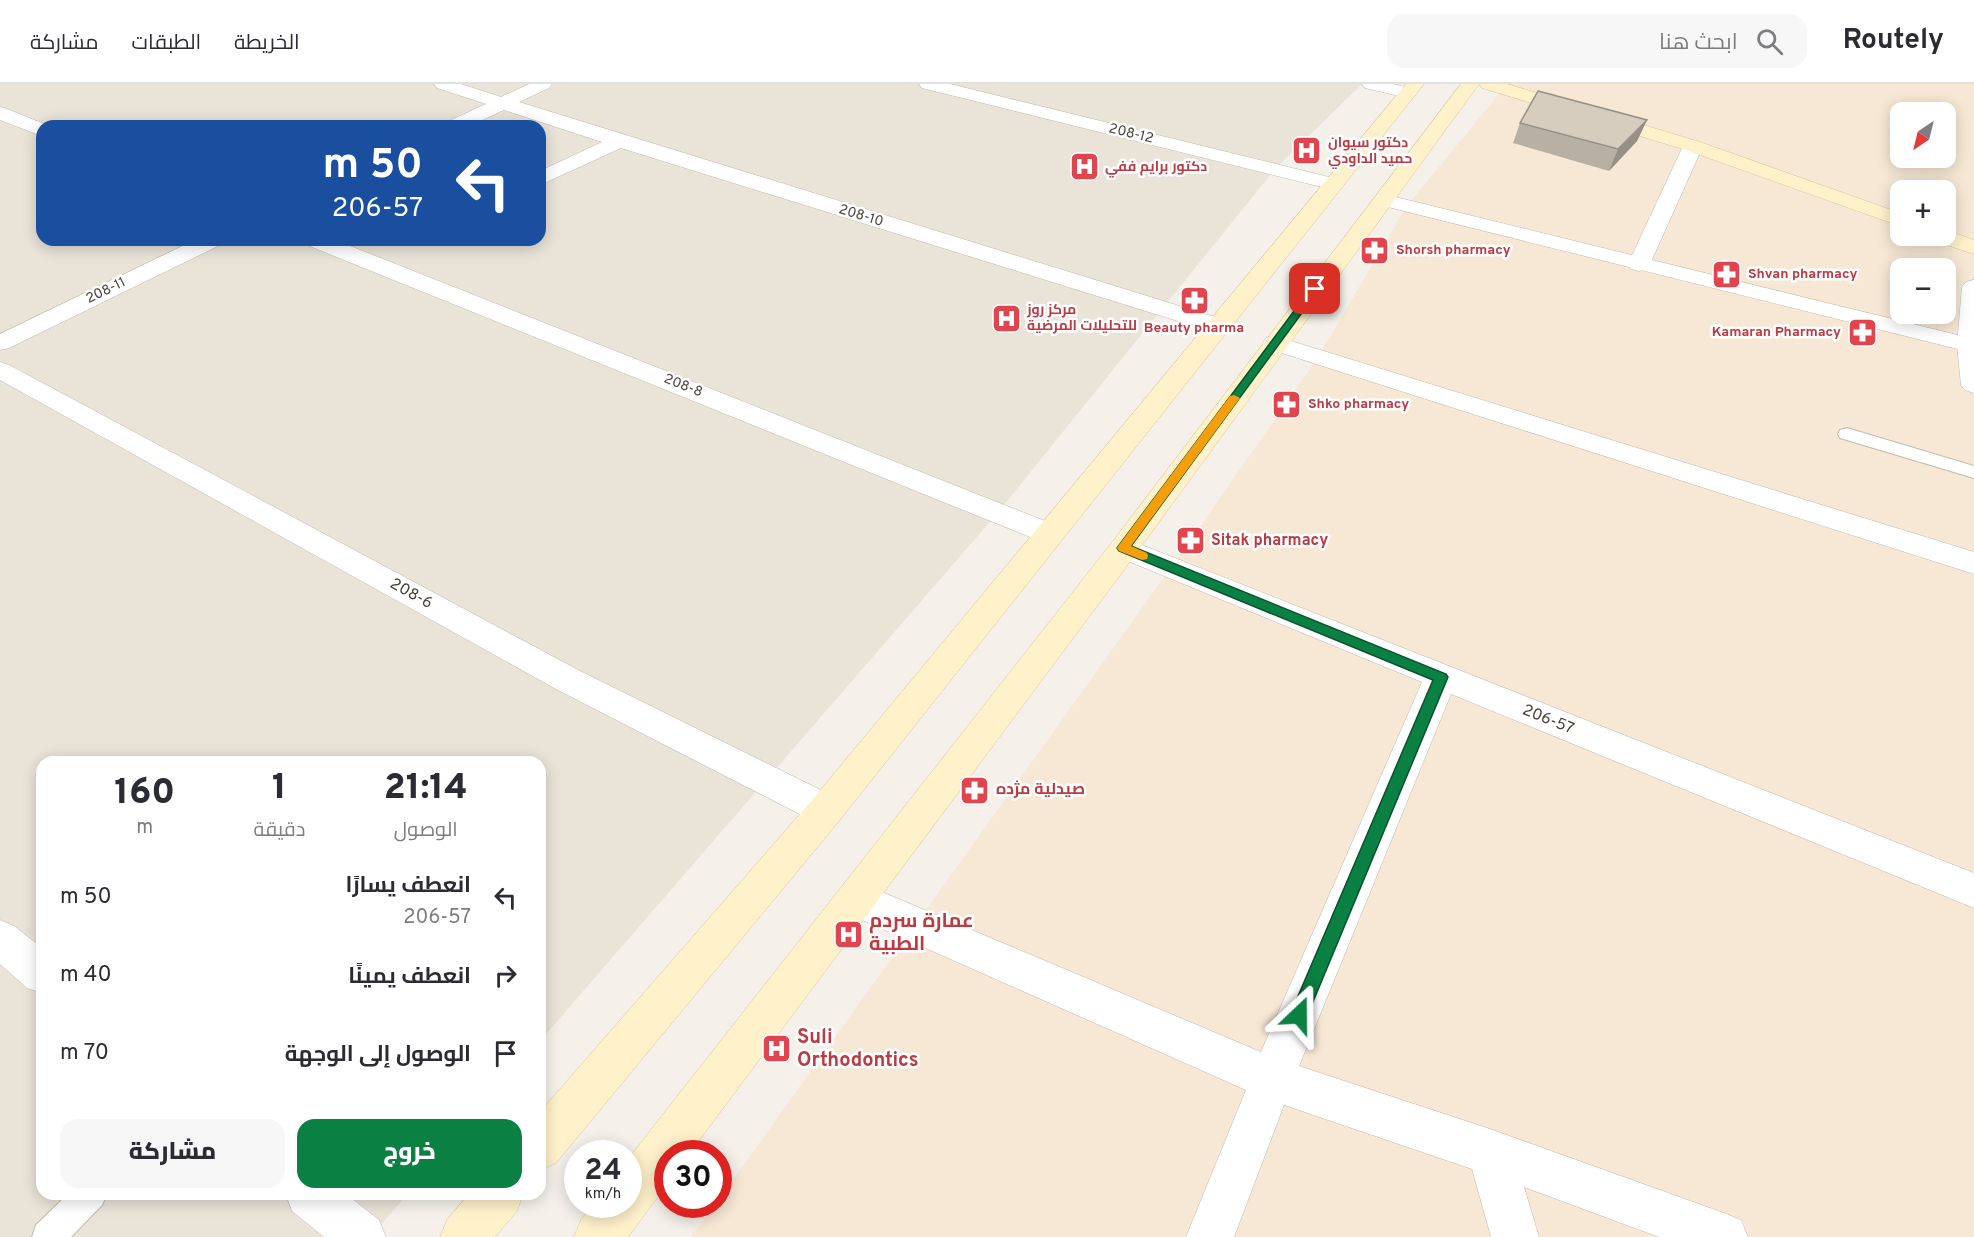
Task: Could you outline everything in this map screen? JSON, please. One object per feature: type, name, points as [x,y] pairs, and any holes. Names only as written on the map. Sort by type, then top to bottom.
[{"type":"main road","points":[[642,1179],[1124,548],[1470,84]]},
{"type":"main road","points":[[1488,84],[1693,146],[1890,216]]},
{"type":"main road","points":[[546,1140],[825,810],[1412,88]]},
{"type":"main road","points":[[1956,241],[1974,247]]},
{"type":"main road","points":[[464,1237],[496,1200]]},
{"type":"main road","points":[[598,1237],[612,1218]]},
{"type":"street","name":"208-10","points":[[443,84],[619,141],[1219,326]]},
{"type":"street","points":[[466,120],[543,84]]},
{"type":"street","name":"208-12","points":[[928,84],[1334,184]]},
{"type":"street","points":[[1371,84],[1412,88]]},
{"type":"street","points":[[0,113],[36,128]]},
{"type":"street","points":[[546,176],[619,141]]},
{"type":"street","points":[[1639,264],[1693,146]]},
{"type":"street","points":[[1383,200],[1972,345]]},
{"type":"street","name":"208-11","points":[[0,343],[200,246]]},
{"type":"street","name":"208-8","points":[[330,246],[1050,534]]},
{"type":"street","points":[[1974,287],[1972,345],[1974,386]]},
{"type":"street","points":[[1275,343],[1974,563]]},
{"type":"street","name":"208-6","points":[[0,370],[568,680],[825,810]]},
{"type":"street","name":"206-57","points":[[1124,548],[1974,891]]},
{"type":"street","points":[[1210,1237],[1272,1079],[1441,677]]},
{"type":"street","points":[[856,899],[1272,1079],[1490,1152],[1724,1237]]},
{"type":"street","points":[[0,939],[36,969]]},
{"type":"street","points":[[1490,1152],[1515,1237]]},
{"type":"street","points":[[316,1200],[362,1237]]},
{"type":"lane","points":[[1847,434],[1974,472]]},
{"type":"lane","points":[[48,1237],[85,1200]]},
{"type":"shaded area","points":[[0,84],[1362,84],[1275,169],[995,516],[546,1034],[546,756],[36,756],[36,1200],[403,1200],[370,1237],[0,1237]]},
{"type":"shaded area","points":[[1507,84],[1974,84],[1974,1237],[691,1237],[705,1218],[732,1218],[732,1181],[1190,541],[1318,357],[1406,207]]},
{"type":"building","points":[[1538,91],[1647,120],[1618,149],[1520,123]]},
{"type":"slow traffic","points":[[1142,556],[1124,548],[1234,398]]},
{"type":"place","name":"دکتور سیوان حمید الداودي","points":[[1307,151]]},
{"type":"place","name":"دكتور برايم ففي","points":[[1084,167]]},
{"type":"place","name":"Shorsh pharmacy","points":[[1375,250]]},
{"type":"place","name":"Shvan pharmacy","points":[[1727,274]]},
{"type":"place","name":"Beauty pharma","points":[[1194,301]]},
{"type":"place","name":"مركز روز للتحليلات المرضية","points":[[1006,318]]},
{"type":"place","name":"Kamaran Pharmacy","points":[[1862,332]]},
{"type":"place","name":"Shko pharmacy","points":[[1287,404]]},
{"type":"place","name":"Sitak pharmacy","points":[[1190,541]]},
{"type":"place","name":"صيدلية مژده","points":[[975,790]]},
{"type":"place","name":"عمارة سردم الطبية","points":[[848,934]]},
{"type":"place","name":"Suli Orthodontics","points":[[776,1049]]},
{"type":"route","points":[[1299,1015],[1441,677],[1124,548],[1315,289]]}]
